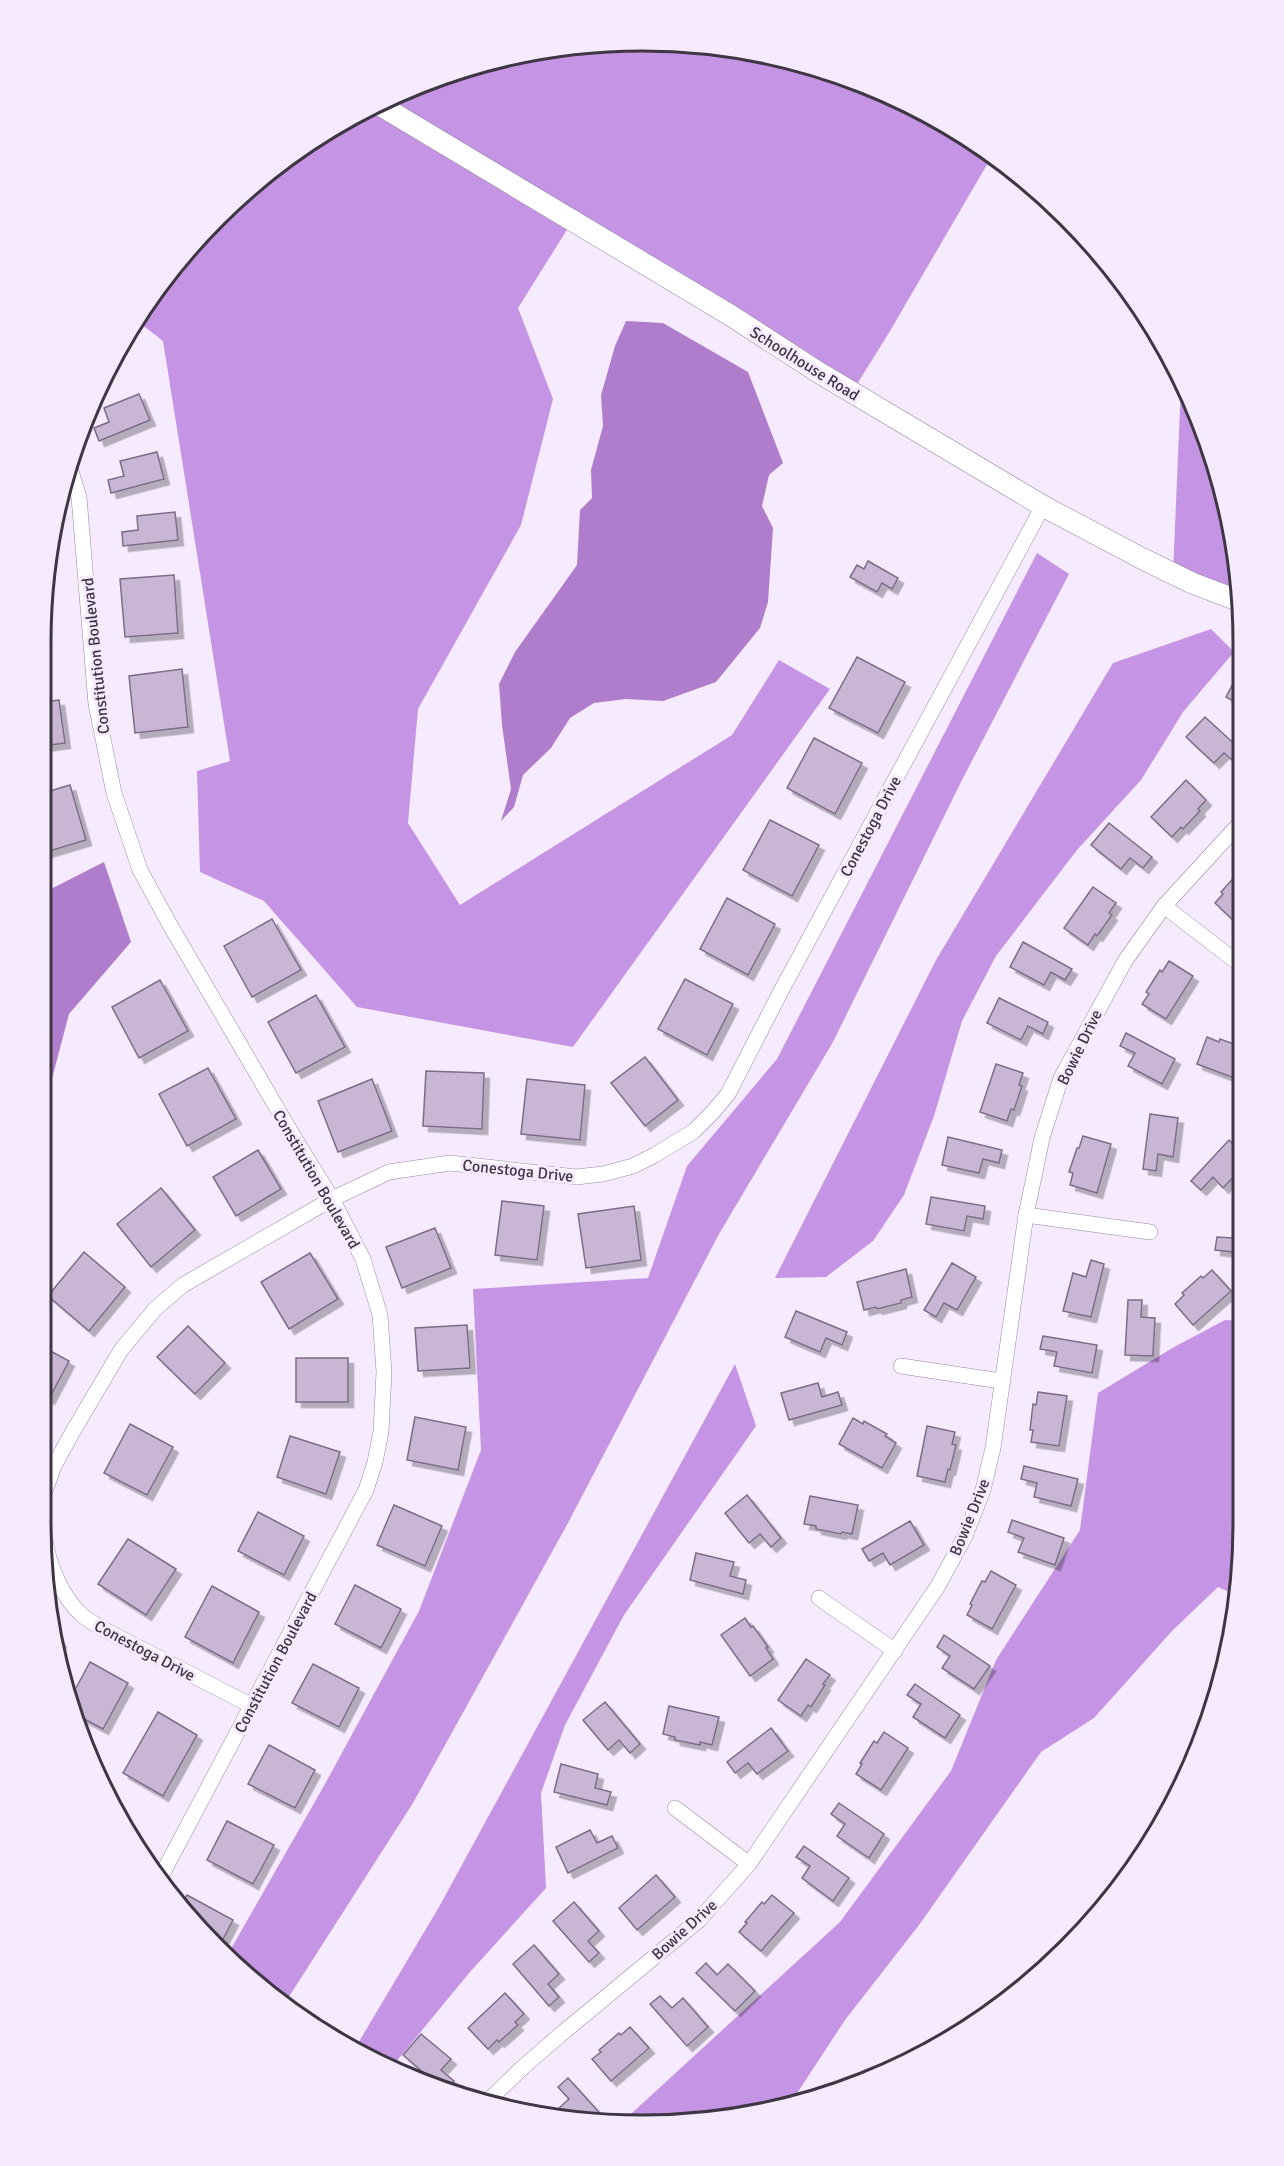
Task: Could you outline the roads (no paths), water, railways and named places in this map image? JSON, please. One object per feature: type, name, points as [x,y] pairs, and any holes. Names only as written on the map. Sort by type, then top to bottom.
[{"type":"street","name":"Schoolhouse Road","points":[[387,109],[1043,506],[1192,584],[1231,598]]},
{"type":"street","name":"Constitution Boulevard","points":[[74,480],[79,497],[96,704],[114,793],[136,859],[170,925],[332,1199],[363,1259],[380,1315],[384,1372],[381,1432],[366,1490],[164,1871]]},
{"type":"street","name":"Conestoga Drive","points":[[51,1477],[63,1449],[121,1350],[155,1308],[183,1285],[332,1199],[389,1172],[450,1163],[576,1177],[603,1174],[633,1166],[694,1131],[728,1094],[787,980],[1043,506]]},
{"type":"street","name":"Bowie Drive","points":[[494,2096],[560,2035],[699,1920],[750,1864],[938,1586],[965,1536],[983,1490],[993,1448],[1026,1215],[1042,1138],[1061,1078],[1125,961],[1164,906],[1233,831]]},
{"type":"street","points":[[1164,906],[1233,959]]},
{"type":"street","points":[[1026,1215],[1150,1232]]},
{"type":"street","points":[[901,1366],[1001,1381]]},
{"type":"street","name":"Conestoga Drive","points":[[52,1562],[68,1596],[82,1615],[103,1629],[252,1706]]},
{"type":"street","points":[[819,1598],[895,1651]]},
{"type":"street","points":[[675,1808],[750,1864]]}]
